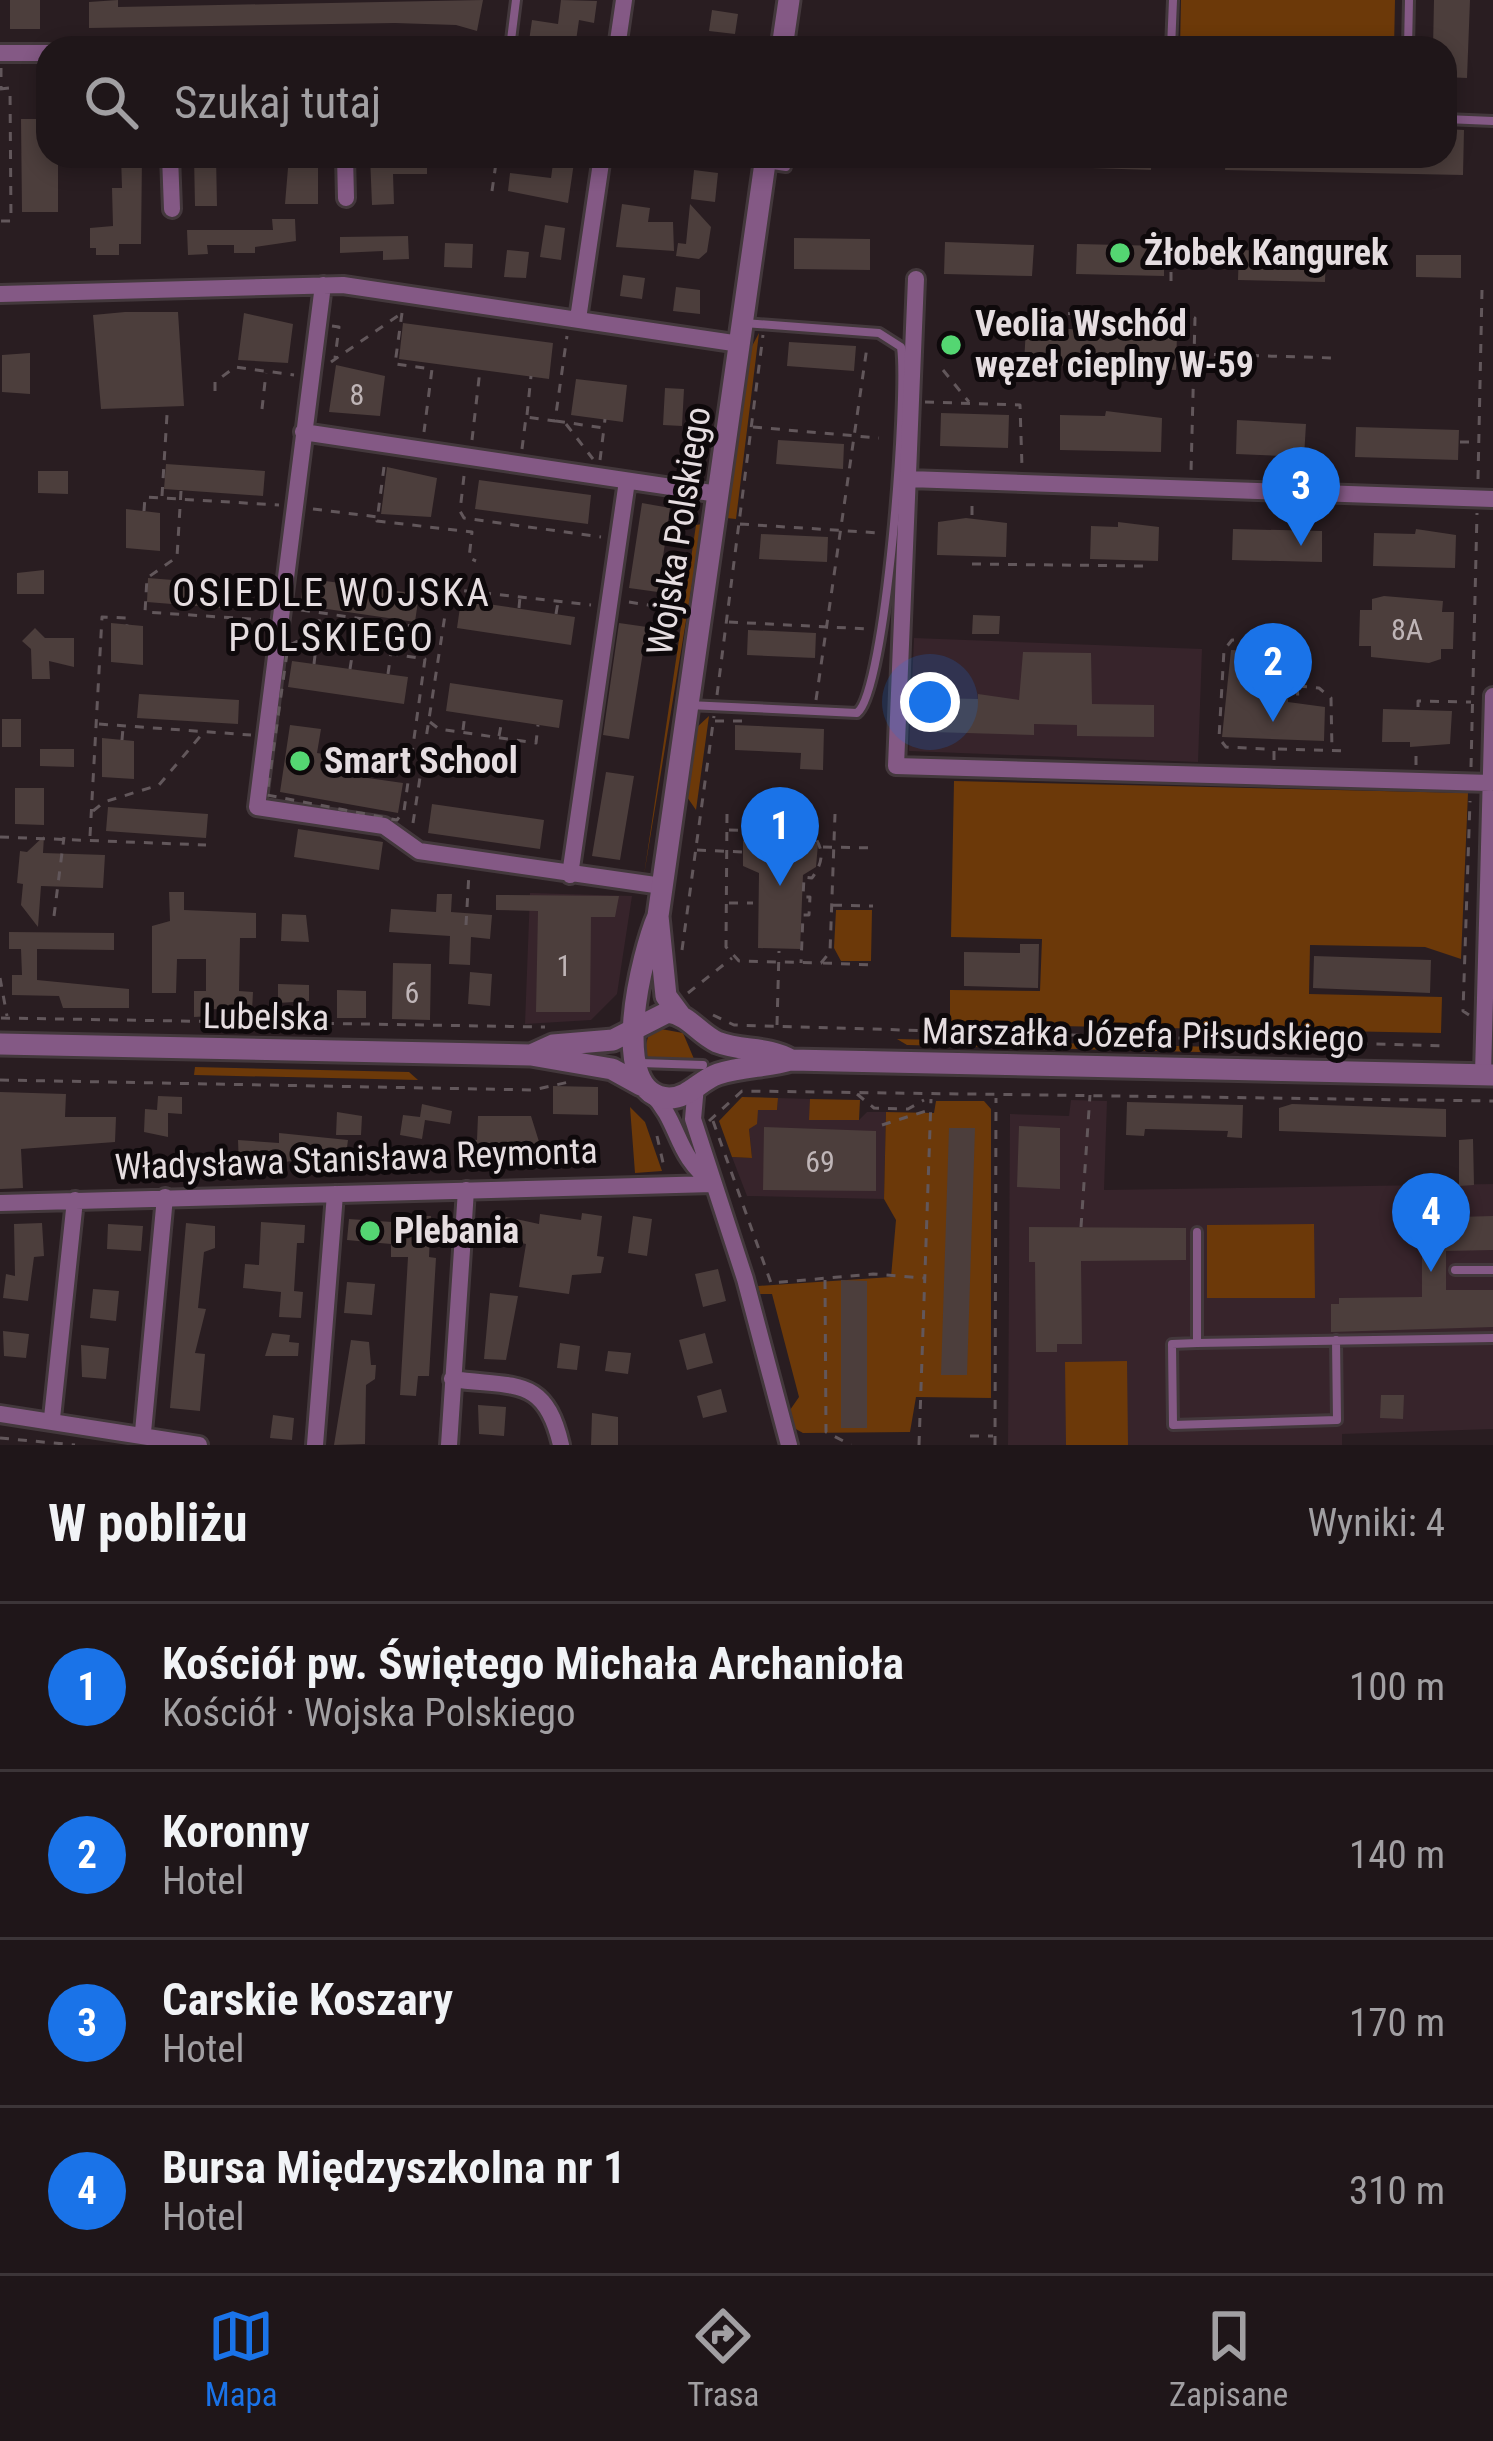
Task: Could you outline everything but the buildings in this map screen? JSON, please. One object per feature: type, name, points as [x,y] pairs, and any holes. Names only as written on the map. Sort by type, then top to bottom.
[{"type":"street","points":[[619,36],[624,0]]},
{"type":"street","points":[[784,36],[789,0]]},
{"type":"street","points":[[0,53],[36,49]]},
{"type":"street","points":[[170,168],[172,209]]},
{"type":"street","points":[[345,168],[346,198]]},
{"type":"street","points":[[573,324],[600,168]]},
{"type":"street","name":"Wojska Polskiego","points":[[685,1001],[666,996],[658,916],[718,494],[771,168]]},
{"type":"street","points":[[916,279],[896,766],[1491,783]]},
{"type":"street","points":[[323,285],[270,736],[257,807],[381,825],[408,839],[419,851],[662,886]]},
{"type":"street","points":[[0,294],[323,285],[573,324],[748,330]]},
{"type":"street","points":[[303,432],[718,494]]},
{"type":"street","points":[[908,479],[1485,498]]},
{"type":"street","points":[[570,875],[627,481]]},
{"type":"street","points":[[1488,1074],[1493,695]]},
{"type":"street","name":"Wojska Polskiego","points":[[632,1063],[647,943],[658,916]]},
{"type":"street","points":[[685,1001],[704,1021],[693,1119],[789,1445]]},
{"type":"street","name":"Lubelska","points":[[531,1055],[553,1045],[613,1040],[685,1001]]},
{"type":"street","name":"Marszałka Józefa Piłsudskiego","points":[[704,1021],[723,1043],[767,1048],[791,1060]]},
{"type":"street","name":"Lubelska","points":[[0,1044],[531,1055],[555,1064],[612,1069],[648,1091]]},
{"type":"street","name":"Marszałka Józefa Piłsudskiego","points":[[648,1091],[676,1097],[700,1076],[791,1060],[1488,1074]]},
{"type":"street","points":[[632,1063],[666,1112],[684,1158],[713,1184]]},
{"type":"street","name":"Władysława Stanisława Reymonta","points":[[0,1203],[713,1184]]},
{"type":"street","points":[[449,1445],[466,1190]]},
{"type":"street","points":[[315,1445],[335,1194]]},
{"type":"street","points":[[143,1432],[165,1197]]},
{"type":"street","points":[[52,1418],[75,1200]]},
{"type":"street","points":[[452,1379],[535,1391],[550,1406],[561,1445]]},
{"type":"street","points":[[0,1414],[143,1432],[200,1445]]},
{"type":"lane","points":[[512,36],[516,0]]},
{"type":"lane","points":[[1172,0],[1172,36]]},
{"type":"lane","points":[[1408,36],[1409,0]]},
{"type":"lane","points":[[1457,120],[1493,121]]},
{"type":"lane","points":[[687,705],[862,711],[871,695],[894,534],[901,346],[879,333],[748,330]]},
{"type":"lane","points":[[632,1063],[700,1076]]},
{"type":"lane","points":[[1197,1232],[1197,1343]]},
{"type":"lane","points":[[1455,1270],[1493,1270]]},
{"type":"lane","points":[[1336,1340],[1337,1420],[1173,1425],[1172,1344],[1336,1340],[1493,1338]]},
{"type":"path","points":[[0,221],[11,221],[10,88],[1,88],[1,64]]},
{"type":"path","points":[[492,191],[495,168]]},
{"type":"path","points":[[1164,261],[1171,261],[1171,284]]},
{"type":"path","points":[[1482,290],[1479,442],[1485,498]]},
{"type":"path","points":[[215,391],[214,382],[236,367],[324,379],[326,366],[413,304]]},
{"type":"path","points":[[402,313],[395,364],[433,369],[424,439]]},
{"type":"path","points":[[1050,313],[1195,318],[1191,480]]},
{"type":"path","points":[[554,421],[573,324]]},
{"type":"path","points":[[335,359],[339,327]]},
{"type":"path","points":[[679,969],[764,332],[748,330]]},
{"type":"path","points":[[814,712],[867,339]]},
{"type":"path","points":[[1194,353],[1335,358]]},
{"type":"path","points":[[477,448],[472,439],[480,370]]},
{"type":"path","points":[[943,370],[970,404]]},
{"type":"path","points":[[262,409],[266,371]]},
{"type":"path","points":[[521,455],[532,376]]},
{"type":"path","points":[[911,402],[1020,404],[1022,476]]},
{"type":"path","points":[[161,498],[167,416]]},
{"type":"path","points":[[526,417],[604,428]]},
{"type":"path","points":[[599,468],[605,419]]},
{"type":"path","points":[[565,422],[599,468]]},
{"type":"path","points":[[752,427],[879,438]]},
{"type":"path","points":[[1460,442],[1479,442]]},
{"type":"path","points":[[1269,482],[1270,464]]},
{"type":"path","points":[[580,465],[599,468]]},
{"type":"path","points":[[469,466],[460,514],[494,523],[611,537]]},
{"type":"path","points":[[378,517],[385,467]]},
{"type":"path","points":[[181,490],[177,557],[147,578],[145,612],[227,617],[320,613],[442,630]]},
{"type":"path","points":[[144,511],[145,497],[378,517],[472,532],[469,558],[476,561]]},
{"type":"path","points":[[494,523],[495,511]]},
{"type":"path","points":[[530,528],[532,516]]},
{"type":"path","points":[[567,533],[569,521]]},
{"type":"path","points":[[738,524],[894,534]]},
{"type":"path","points":[[972,563],[1144,566]]},
{"type":"path","points":[[408,839],[449,590],[600,606]]},
{"type":"path","points":[[483,603],[485,591]]},
{"type":"path","points":[[519,608],[520,596]]},
{"type":"path","points":[[556,614],[558,600]]},
{"type":"path","points":[[620,601],[680,610]]},
{"type":"path","points":[[161,613],[162,603]]},
{"type":"path","points":[[196,606],[196,615]]},
{"type":"path","points":[[227,617],[228,608]]},
{"type":"path","points":[[314,664],[320,613]]},
{"type":"path","points":[[90,836],[103,617],[128,618],[127,625]]},
{"type":"path","points":[[350,669],[358,618]]},
{"type":"path","points":[[727,622],[880,629]]},
{"type":"path","points":[[388,674],[395,623]]},
{"type":"path","points":[[1259,626],[1252,639],[1232,640],[1223,650],[1219,737],[1226,747],[1267,749]]},
{"type":"path","points":[[1258,634],[1263,640],[1293,647]]},
{"type":"path","points":[[1294,635],[1298,700]]},
{"type":"path","points":[[1252,639],[1258,645],[1263,640]]},
{"type":"path","points":[[296,640],[353,647],[426,661],[400,818],[271,800],[266,792],[270,736],[288,646],[296,640]]},
{"type":"path","points":[[1298,686],[1319,688],[1333,702],[1332,751]]},
{"type":"path","points":[[1418,707],[1418,701],[1473,702]]},
{"type":"path","points":[[462,732],[465,714]]},
{"type":"path","points":[[499,737],[502,720]]},
{"type":"path","points":[[186,721],[186,730]]},
{"type":"path","points":[[429,721],[439,729],[536,743],[538,725]]},
{"type":"path","points":[[220,723],[220,733]]},
{"type":"path","points":[[98,724],[270,736]]},
{"type":"path","points":[[122,740],[124,726]]},
{"type":"path","points":[[92,812],[104,802],[159,785],[203,732]]},
{"type":"path","points":[[1274,768],[1276,749],[1347,751]]},
{"type":"path","points":[[1416,749],[1416,772]]},
{"type":"path","points":[[727,814],[726,947],[734,957],[872,964]]},
{"type":"path","points":[[821,963],[830,952],[835,814]]},
{"type":"path","points":[[727,830],[758,831],[763,820],[799,821],[802,833],[812,834],[822,847],[821,865],[812,878],[804,878],[803,897],[810,897],[809,915],[803,914],[801,963]]},
{"type":"path","points":[[121,839],[122,832]]},
{"type":"path","points":[[154,834],[154,841]]},
{"type":"path","points":[[54,916],[64,836]]},
{"type":"path","points":[[0,837],[90,836],[206,845]]},
{"type":"path","points":[[188,836],[188,844]]},
{"type":"path","points":[[822,847],[875,848]]},
{"type":"path","points":[[695,850],[743,852]]},
{"type":"path","points":[[821,865],[833,865]]},
{"type":"path","points":[[727,903],[753,903]]},
{"type":"path","points":[[832,905],[873,906]]},
{"type":"path","points":[[777,1027],[779,951]]},
{"type":"path","points":[[685,1001],[734,957]]},
{"type":"path","points":[[0,978],[1,1004],[9,1018]]},
{"type":"path","points":[[1,1018],[557,1027]]},
{"type":"path","points":[[704,1021],[1446,1046]]},
{"type":"path","points":[[0,1080],[533,1090],[577,1082]]},
{"type":"path","points":[[704,1122],[742,1091],[1493,1101]]},
{"type":"path","points":[[857,1094],[874,1108],[908,1109],[931,1097]]},
{"type":"path","points":[[1081,1227],[1090,1094]]},
{"type":"path","points":[[995,1445],[997,1096]]},
{"type":"path","points":[[919,1445],[931,1097]]},
{"type":"path","points":[[882,1125],[930,1109]]},
{"type":"path","points":[[712,1119],[771,1283],[924,1278]]},
{"type":"path","points":[[653,1127],[665,1135]]},
{"type":"path","points":[[825,1278],[826,1432],[851,1445]]},
{"type":"path","points":[[970,1436],[994,1436]]},
{"type":"path","points":[[0,1438],[75,1445]]},
{"type":"shaded area","points":[[1181,0],[1395,0],[1394,36],[1180,36]]},
{"type":"shaded area","points":[[759,333],[736,519],[726,518],[751,348]]},
{"type":"shaded area","points":[[702,524],[644,875],[696,525]]},
{"type":"shaded area","points":[[914,638],[1202,649],[1198,762],[909,751]]},
{"type":"shaded area","points":[[709,716],[696,810],[687,797],[695,729]]},
{"type":"shaded area","points":[[954,781],[1468,793],[1461,959],[1425,947],[1310,945],[1309,994],[1442,997],[1441,1033],[950,1024],[950,990],[1040,991],[1042,939],[951,937]]},
{"type":"shaded area","points":[[530,893],[632,896],[617,994],[591,1020],[525,1024]]},
{"type":"shaded area","points":[[836,910],[872,910],[871,961],[841,961],[834,948]]},
{"type":"shaded area","points":[[661,1029],[683,1033],[694,1059],[642,1058],[648,1037]]},
{"type":"shaded area","points":[[897,1039],[1218,1047],[1199,1052],[907,1045]]},
{"type":"shaded area","points":[[195,1067],[409,1072],[418,1080],[194,1075]]},
{"type":"shaded area","points":[[742,1097],[778,1098],[777,1110],[758,1110],[757,1124],[749,1129],[752,1158],[732,1157],[719,1121]]},
{"type":"shaded area","points":[[778,1098],[810,1099],[810,1120],[859,1120],[867,1112],[886,1112],[884,1199],[747,1196],[732,1157],[752,1158],[749,1129],[758,1110],[777,1110]]},
{"type":"shaded area","points":[[810,1099],[860,1100],[859,1120],[809,1120]]},
{"type":"shaded area","points":[[1071,1100],[1107,1101],[1104,1190],[1493,1184],[1493,1429],[1342,1434],[1342,1445],[1008,1445],[1010,1114],[1069,1116]]},
{"type":"shaded area","points":[[936,1101],[984,1101],[991,1109],[991,1398],[916,1397],[910,1432],[803,1433],[794,1428],[790,1410],[799,1397],[772,1294],[760,1294],[758,1286],[891,1277],[896,1220],[884,1199],[886,1112],[934,1113]]},
{"type":"shaded area","points":[[630,1107],[645,1122],[662,1171],[635,1173]]},
{"type":"shaded area","points":[[1314,1224],[1315,1298],[1207,1298],[1207,1225]]},
{"type":"shaded area","points":[[1127,1361],[1128,1445],[1066,1445],[1065,1362]]},
{"type":"place","name":"Żłobek Kangurek","points":[[1120,253]]},
{"type":"place","name":"Veolia Wschód węzeł cieplny W-59","points":[[951,345]]},
{"type":"place","name":"Carskie Koszary","points":[[1301,546]]},
{"type":"place","name":"Koronny","points":[[1273,722]]},
{"type":"place","name":"Smart School","points":[[300,761]]},
{"type":"place","name":"Kościół pw. Świętego Michała Archanioła","points":[[780,886]]},
{"type":"place","name":"Plebania","points":[[370,1231]]},
{"type":"place","name":"Bursa Międzyszkolna nr 1","points":[[1431,1272]]},
{"type":"district","name":"OSIEDLE WOJSKA POLSKIEGO","points":[[332,616]]}]
